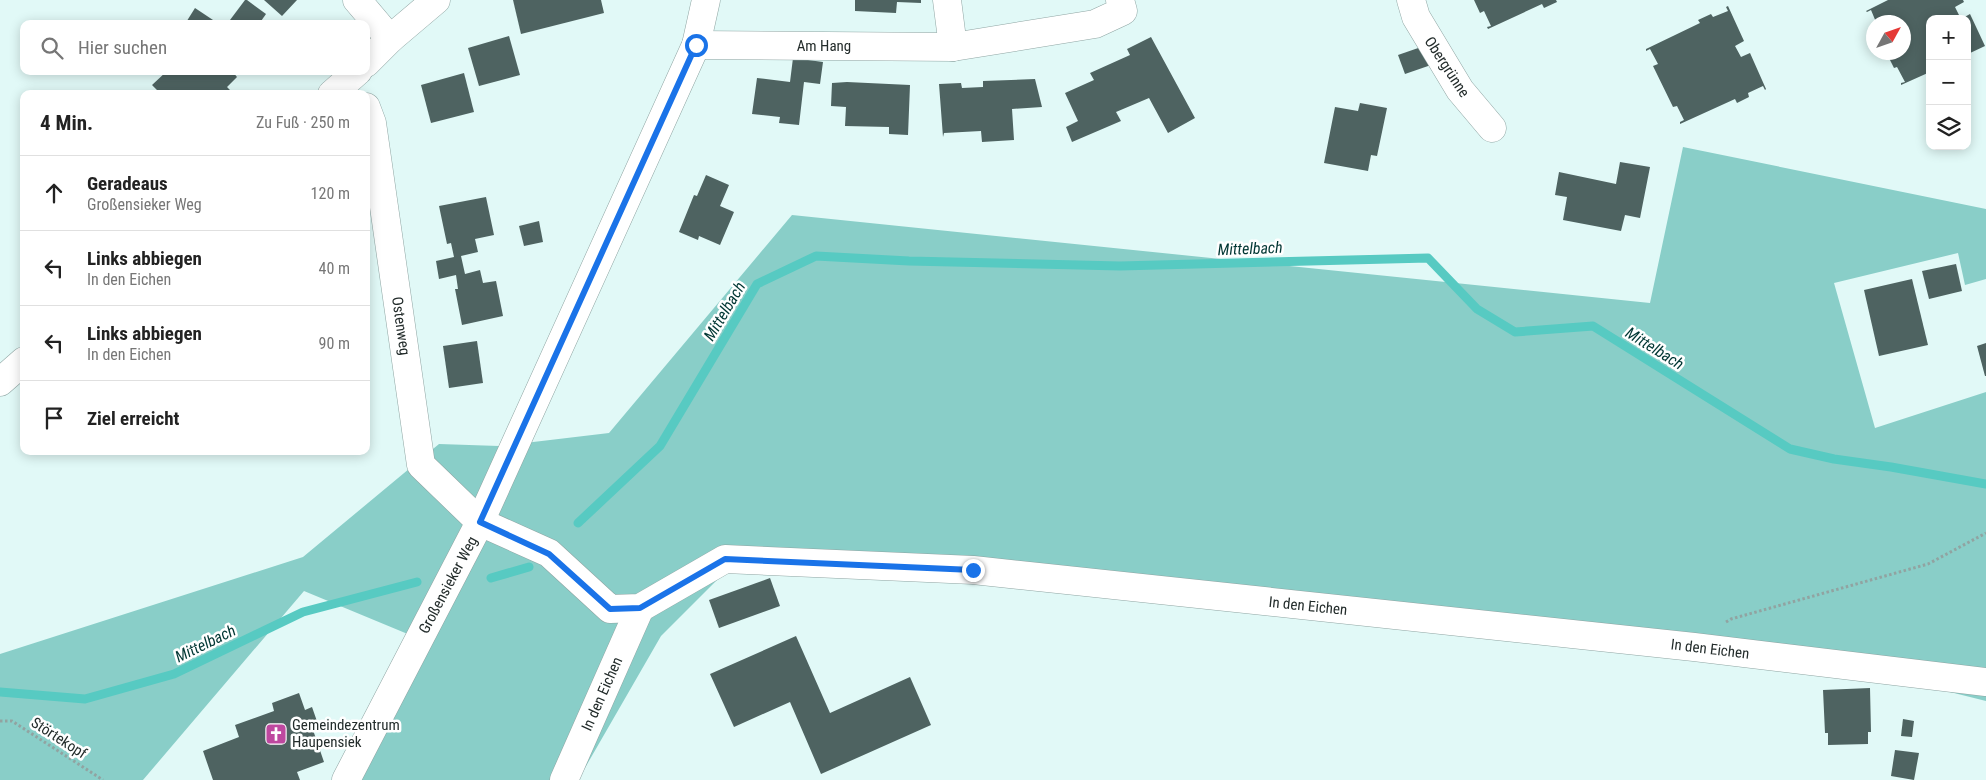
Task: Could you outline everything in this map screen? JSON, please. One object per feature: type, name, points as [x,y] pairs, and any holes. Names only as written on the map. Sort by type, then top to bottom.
[{"type":"street","points":[[357,0],[390,39]]},
{"type":"street","points":[[370,64],[390,39],[436,0]]},
{"type":"street","name":"Großensieker Weg","points":[[346,780],[480,522],[696,45],[706,0]]},
{"type":"street","points":[[947,0],[953,47]]},
{"type":"street","name":"Am Hang","points":[[696,45],[953,47],[1095,24],[1123,11],[1120,0]]},
{"type":"street","name":"Obergrünne","points":[[1411,0],[1416,16],[1460,90],[1492,128]]},
{"type":"street","points":[[338,90],[360,76]]},
{"type":"street","name":"Ostenweg","points":[[370,118],[421,466],[480,522]]},
{"type":"street","points":[[0,382],[20,364]]},
{"type":"street","name":"In den Eichen","points":[[480,522],[549,554],[610,609],[640,608],[725,559],[973,570],[1694,647],[1986,682]]},
{"type":"street","name":"In den Eichen","points":[[564,780],[640,608]]},
{"type":"path","points":[[1694,647],[1731,619],[1928,564],[1986,533]]},
{"type":"path","name":"Störtekopf","points":[[0,721],[12,721],[103,780]]},
{"type":"shaded area","points":[[1683,147],[1986,209],[1986,279],[1965,285],[1958,253],[1834,283],[1875,428],[1986,392],[1986,701],[1934,688],[958,577],[729,568],[661,636],[578,780],[356,780],[427,642],[304,591],[143,780],[0,780],[0,654],[303,557],[439,444],[499,446],[609,433],[792,215],[1650,303]]},
{"type":"building","points":[[245,0],[266,14],[262,20],[230,20]]},
{"type":"building","points":[[264,0],[297,0],[282,16]]},
{"type":"building","points":[[513,0],[601,0],[604,13],[521,34]]},
{"type":"building","points":[[855,0],[921,0],[921,3],[897,2],[896,13],[855,11]]},
{"type":"building","points":[[1474,0],[1556,0],[1557,2],[1544,8],[1542,4],[1488,29],[1487,27],[1491,26],[1484,11],[1480,13]]},
{"type":"building","points":[[1888,0],[1963,0],[1964,2],[1955,7],[1959,15],[1926,15],[1926,74],[1901,85],[1901,83],[1905,82],[1897,67],[1894,68],[1890,60],[1911,60],[1911,15],[1873,15],[1871,10],[1866,11]]},
{"type":"building","points":[[1728,6],[1744,41],[1735,46],[1741,57],[1750,53],[1766,89],[1763,86],[1748,93],[1749,97],[1737,103],[1735,99],[1680,124],[1684,120],[1677,106],[1673,107],[1653,66],[1658,64],[1650,49],[1646,51],[1646,49],[1700,23],[1698,20],[1711,14],[1713,17],[1728,11],[1726,7]]},
{"type":"building","points":[[195,8],[213,20],[188,20]]},
{"type":"building","points":[[1971,16],[1985,46],[1971,53]]},
{"type":"building","points":[[509,36],[520,75],[479,86],[468,48]]},
{"type":"building","points":[[1151,37],[1195,118],[1168,133],[1149,98],[1116,112],[1121,121],[1072,142],[1066,127],[1078,121],[1065,93],[1094,80],[1090,73],[1130,55],[1127,49]]},
{"type":"building","points":[[1424,46],[1431,65],[1405,74],[1398,55]]},
{"type":"building","points":[[793,58],[823,62],[820,84],[804,82],[799,125],[779,123],[780,117],[752,114],[757,78],[790,82]]},
{"type":"building","points":[[464,73],[474,112],[431,123],[421,85]]},
{"type":"building","points":[[163,75],[235,75],[237,77],[227,87],[230,90],[157,90],[152,85]]},
{"type":"building","points":[[1035,79],[1042,107],[1012,109],[1014,140],[982,142],[981,131],[944,133],[943,137],[939,84],[961,83],[962,88],[983,87],[983,81]]},
{"type":"building","points":[[832,83],[910,85],[908,135],[889,134],[889,127],[845,126],[846,107],[831,106]]},
{"type":"building","points":[[1360,103],[1387,108],[1377,156],[1371,155],[1368,171],[1324,163],[1335,107],[1358,111]]},
{"type":"building","points":[[1620,162],[1650,167],[1640,218],[1625,215],[1621,231],[1563,220],[1567,197],[1555,195],[1559,172],[1616,184]]},
{"type":"building","points":[[706,175],[729,185],[720,206],[734,212],[720,245],[699,236],[698,240],[679,232],[694,195],[697,196]]},
{"type":"building","points":[[486,197],[494,235],[475,239],[478,252],[461,256],[465,274],[480,270],[483,283],[496,281],[503,316],[462,325],[455,289],[458,289],[456,275],[439,279],[436,261],[454,257],[451,243],[447,244],[439,206]]},
{"type":"building","points":[[539,221],[543,242],[524,246],[519,226]]},
{"type":"building","points":[[1956,264],[1962,291],[1929,299],[1922,271]]},
{"type":"building","points":[[1912,279],[1928,345],[1879,356],[1864,290]]},
{"type":"building","points":[[477,341],[483,383],[449,388],[443,346]]},
{"type":"building","points":[[1986,343],[1986,376],[1985,376],[1977,346]]},
{"type":"building","points":[[770,578],[780,606],[719,628],[709,600]]},
{"type":"building","points":[[796,636],[830,713],[910,677],[931,725],[821,774],[790,702],[734,727],[710,674]]},
{"type":"building","points":[[1870,688],[1871,732],[1868,732],[1868,744],[1828,745],[1828,733],[1825,733],[1823,690]]},
{"type":"building","name":"Gemeindezentrum Haupensiek","points":[[299,693],[305,710],[312,707],[319,727],[313,730],[324,762],[297,772],[300,780],[213,780],[203,751],[239,737],[235,725],[274,711],[272,703]]},
{"type":"building","points":[[1903,719],[1914,721],[1912,737],[1901,736]]},
{"type":"building","points":[[1895,750],[1919,753],[1914,780],[1891,776]]},
{"type":"waterway","name":"Mittelbach","points":[[578,523],[660,446],[757,284],[816,256],[909,261],[1120,266],[1428,258],[1477,309],[1515,332],[1593,326],[1790,449],[1834,459],[1986,484]]},
{"type":"waterway","name":"Mittelbach","points":[[491,578],[529,567]]},
{"type":"waterway","name":"Mittelbach","points":[[0,692],[85,699],[174,674],[303,612],[417,582]]},
{"type":"place","name":"Gemeindezentrum Haupensiek","points":[[276,734]]},
{"type":"route","points":[[696,45],[480,522],[549,554],[610,609],[640,608],[725,559],[973,570]]}]
